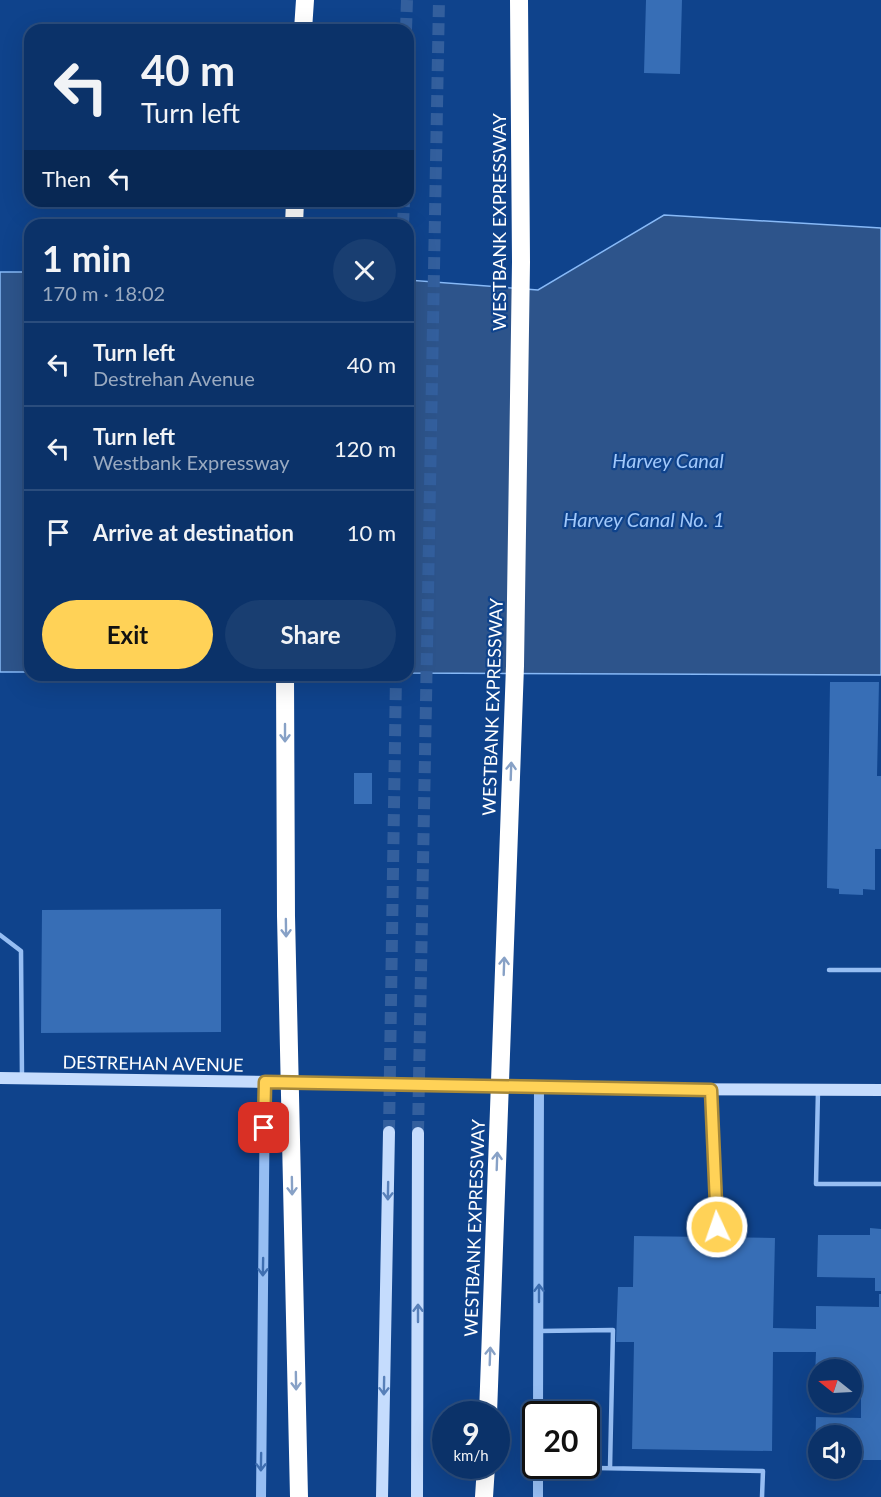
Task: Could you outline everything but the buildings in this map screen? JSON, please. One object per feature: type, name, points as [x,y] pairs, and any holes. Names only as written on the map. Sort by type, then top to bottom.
[{"type":"highway","points":[[303,24],[305,0]]},
{"type":"highway","name":"WESTBANK EXPRESSWAY","points":[[488,1401],[515,666],[521,262],[519,0]]},
{"type":"highway","points":[[285,681],[286,916],[299,1497]]},
{"type":"highway","points":[[484,1497],[485,1479]]},
{"type":"main road","name":"DESTREHAN AVENUE","points":[[0,1078],[539,1086],[603,1089],[881,1090]]},
{"type":"main road","points":[[382,1497],[389,1132]]},
{"type":"main road","points":[[417,1497],[418,1133]]},
{"type":"street","points":[[261,1497],[265,1082]]},
{"type":"street","points":[[538,1401],[539,1086]]},
{"type":"street","points":[[538,1479],[538,1497]]},
{"type":"lane","points":[[0,935],[21,951],[22,1078]]},
{"type":"lane","points":[[829,970],[881,970]]},
{"type":"lane","points":[[711,1090],[717,1227]]},
{"type":"lane","points":[[818,1090],[816,1184],[881,1184]]},
{"type":"lane","points":[[538,1331],[613,1330],[610,1468]]},
{"type":"lane","points":[[600,1468],[763,1471],[762,1497]]},
{"type":"water","name":"Harvey Canal","points":[[664,215],[881,228],[881,675],[414,673],[414,280],[538,290]]},
{"type":"water","points":[[0,272],[24,272],[24,672],[0,672]]},
{"type":"tunnel","points":[[406,24],[407,0]]},
{"type":"tunnel","points":[[418,1133],[439,0]]},
{"type":"tunnel","points":[[403,219],[404,207]]},
{"type":"tunnel","points":[[389,1132],[396,681]]},
{"type":"route","points":[[264,1128],[265,1082],[711,1090],[717,1227]]},
{"type":"water label","name":"Harvey Canal No. 1","points":[[644,519]]}]
